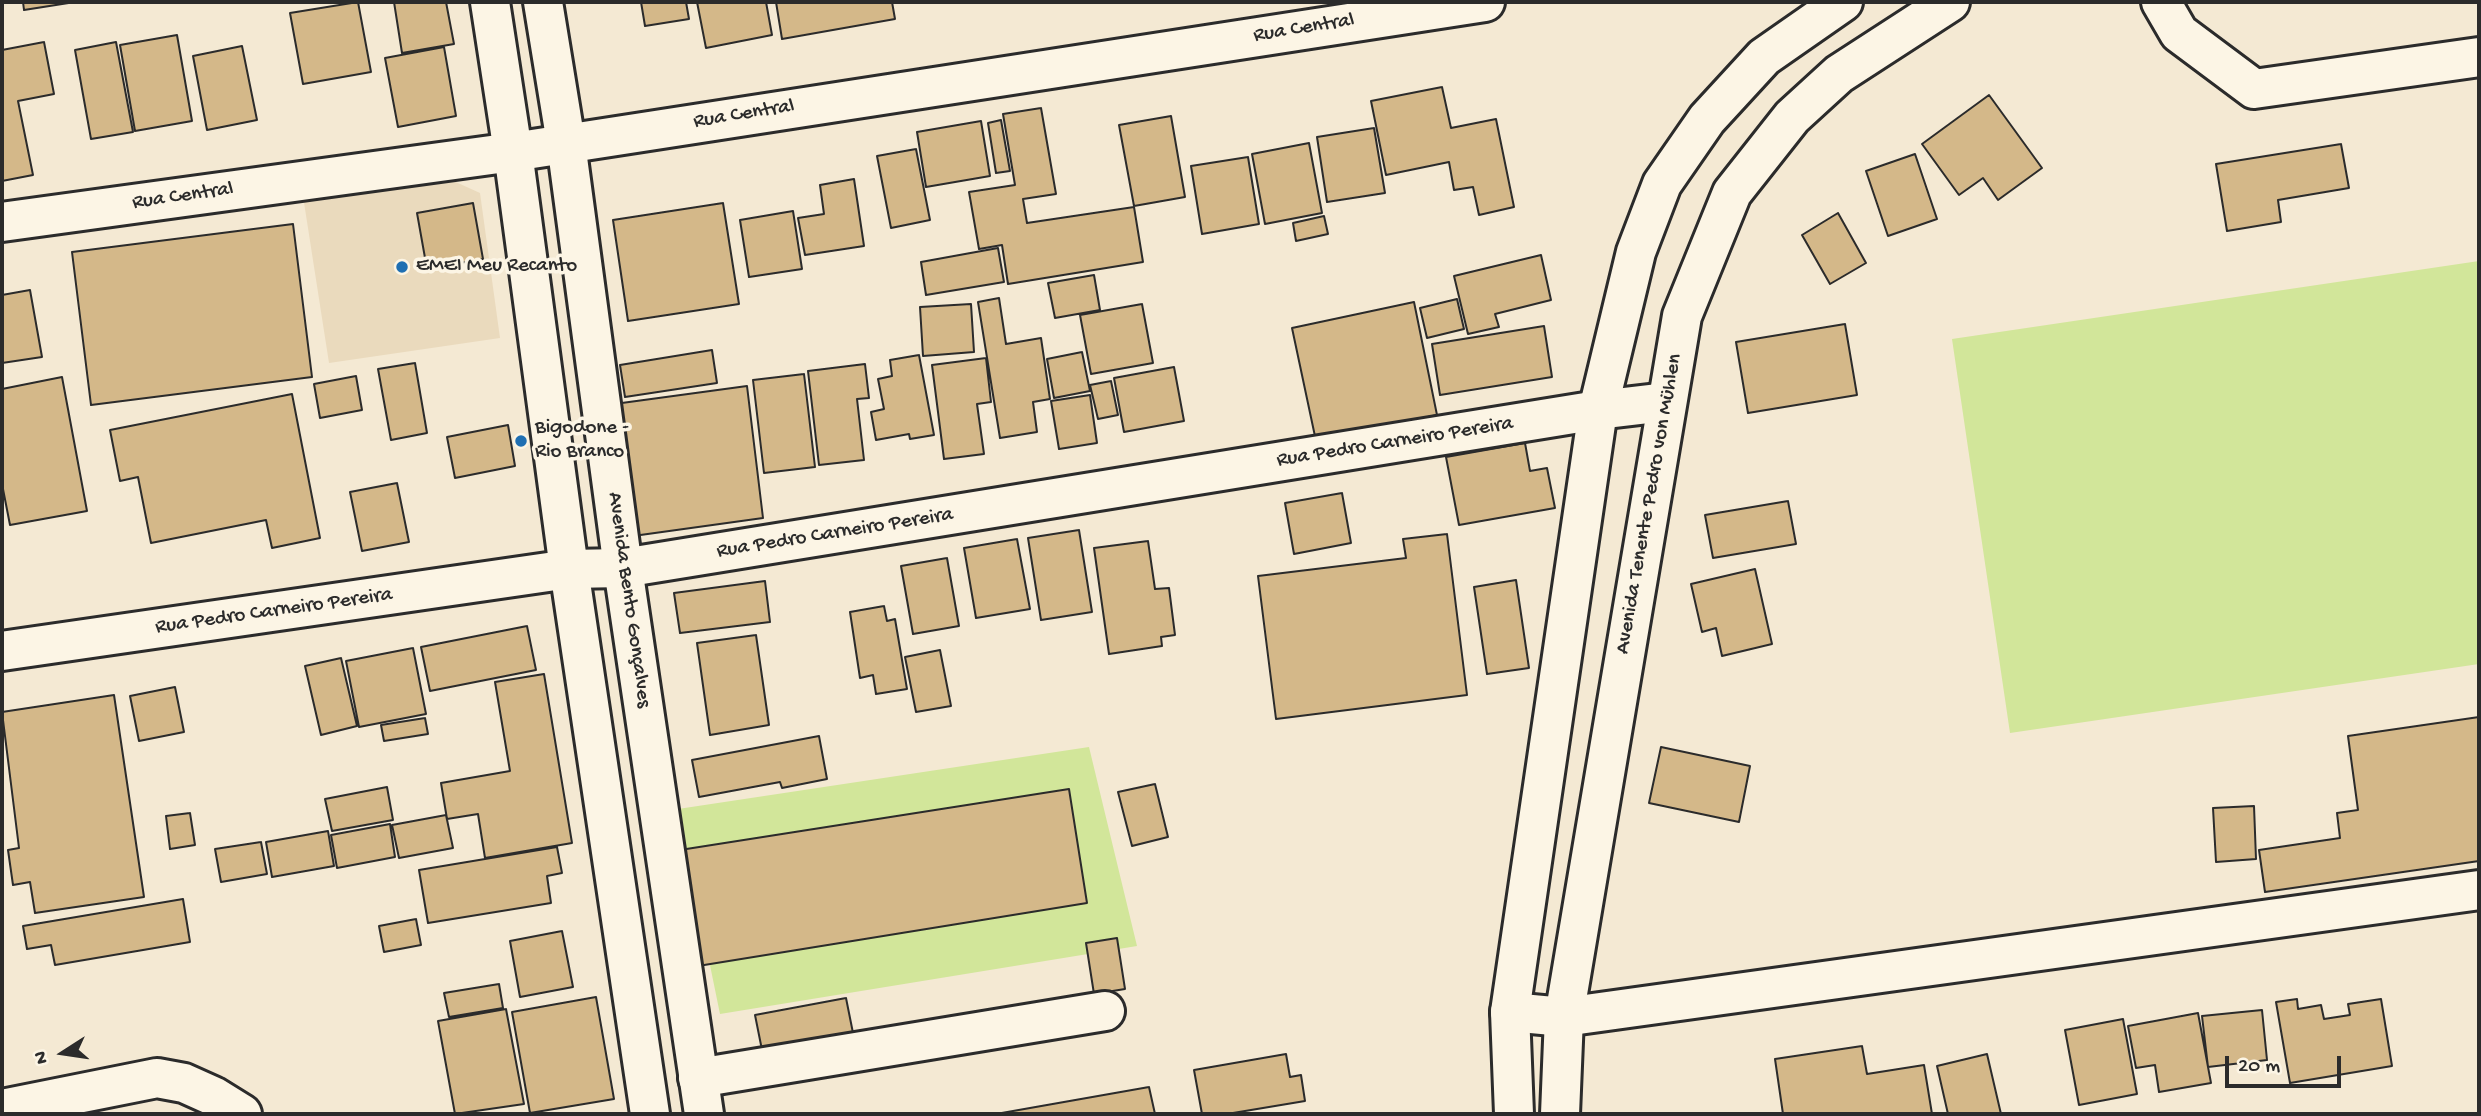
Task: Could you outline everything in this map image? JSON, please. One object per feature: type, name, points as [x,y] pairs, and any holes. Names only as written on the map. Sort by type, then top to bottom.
[{"type":"street","points":[[490,2],[569,569],[650,1114]]},
{"type":"street","name":"Avenida Bento Gonçalves","points":[[543,2],[566,143],[623,568],[701,1096]]},
{"type":"street","name":"Rua Central","points":[[2,222],[513,152],[1485,2]]},
{"type":"street","points":[[1514,1114],[1510,1012],[1598,410],[1636,252],[1662,184],[1707,119],[1765,57],[1843,2]]},
{"type":"street","name":"Avenida Tenente Pedro von Mühlen","points":[[1560,1114],[1564,1017],[1682,316],[1732,193],[1792,117],[1839,74],[1950,2]]},
{"type":"street","points":[[2161,2],[2179,33],[2254,89],[2479,57]]},
{"type":"street","name":"Rua Pedro Carneiro Pereira","points":[[2,651],[569,569],[623,568],[1598,410],[1666,402]]},
{"type":"street","points":[[1510,1012],[1564,1017],[2479,890]]},
{"type":"street","points":[[701,1096],[1105,1011]]},
{"type":"street","points":[[2,1109],[157,1078],[194,1087],[242,1114]]},
{"type":"shaded area","name":"EMEI Meu Recanto","points":[[438,174],[480,193],[500,338],[329,363],[303,196]]},
{"type":"green space","points":[[2479,261],[2479,664],[2010,733],[1952,339]]},
{"type":"green space","points":[[1089,747],[1137,946],[720,1014],[678,809]]},
{"type":"building","points":[[23,2],[75,2],[24,10]]},
{"type":"building","points":[[358,2],[371,72],[303,84],[290,13]]},
{"type":"building","points":[[394,2],[446,2],[454,44],[402,53]]},
{"type":"building","points":[[641,2],[686,2],[689,19],[645,26]]},
{"type":"building","points":[[697,2],[766,2],[772,35],[706,48]]},
{"type":"building","points":[[776,2],[892,2],[895,19],[782,39]]},
{"type":"building","points":[[177,35],[192,121],[135,131],[120,45]]},
{"type":"building","points":[[44,42],[54,94],[18,101],[33,175],[2,181],[2,50]]},
{"type":"building","points":[[116,42],[133,132],[91,139],[75,50]]},
{"type":"building","points":[[242,46],[257,120],[207,130],[193,56]]},
{"type":"building","points":[[444,47],[456,116],[398,127],[385,58]]},
{"type":"building","points":[[1442,87],[1451,128],[1496,119],[1514,207],[1479,215],[1473,187],[1454,190],[1449,162],[1386,175],[1371,101]]},
{"type":"building","points":[[1989,95],[2042,168],[1998,200],[1983,178],[1959,195],[1922,144]]},
{"type":"building","points":[[1041,108],[1056,194],[1023,199],[1027,223],[1134,207],[1143,262],[1008,284],[1002,245],[979,249],[969,192],[1015,185],[1003,114]]},
{"type":"building","points":[[1171,116],[1185,197],[1134,206],[1119,125]]},
{"type":"building","points":[[1001,120],[1010,171],[996,173],[988,123]]},
{"type":"building","points":[[981,121],[990,176],[926,187],[917,132]]},
{"type":"building","points":[[1374,128],[1385,193],[1327,202],[1317,137]]},
{"type":"building","points":[[1309,143],[1322,213],[1265,224],[1252,154]]},
{"type":"building","points":[[2341,144],[2349,188],[2278,200],[2281,222],[2227,231],[2216,164]]},
{"type":"building","points":[[916,149],[930,220],[891,228],[877,156]]},
{"type":"building","points":[[1915,154],[1937,219],[1888,236],[1866,171]]},
{"type":"building","points":[[1248,157],[1259,224],[1202,234],[1191,166]]},
{"type":"building","points":[[854,179],[864,246],[805,255],[798,218],[824,214],[820,185]]},
{"type":"building","points":[[473,203],[483,259],[427,269],[417,213]]},
{"type":"building","points":[[723,203],[739,304],[628,321],[613,220]]},
{"type":"building","points":[[793,211],[802,269],[749,277],[740,220]]},
{"type":"building","points":[[1838,213],[1866,263],[1830,284],[1802,235]]},
{"type":"building","points":[[1324,216],[1328,234],[1296,241],[1293,223]]},
{"type":"building","points":[[293,224],[312,377],[91,405],[72,252]]},
{"type":"building","points":[[998,248],[1004,282],[926,295],[921,262]]},
{"type":"building","points":[[1541,255],[1551,300],[1495,314],[1499,327],[1468,334],[1454,276]]},
{"type":"building","points":[[1094,275],[1100,310],[1055,318],[1048,283]]},
{"type":"building","points":[[30,290],[42,357],[2,363],[2,295]]},
{"type":"building","points":[[999,298],[1006,344],[1041,338],[1050,399],[1033,402],[1037,432],[1000,438],[978,302]]},
{"type":"building","points":[[1457,299],[1464,329],[1427,338],[1420,308]]},
{"type":"building","points":[[1414,302],[1437,415],[1316,441],[1292,328]]},
{"type":"building","points":[[971,304],[974,352],[923,356],[920,307]]},
{"type":"building","points":[[1142,304],[1153,363],[1091,374],[1080,315]]},
{"type":"building","points":[[1845,324],[1857,395],[1748,413],[1736,342]]},
{"type":"building","points":[[1544,326],[1552,377],[1440,395],[1432,344]]},
{"type":"building","points":[[712,350],[717,383],[625,397],[620,365]]},
{"type":"building","points":[[1082,352],[1090,391],[1054,398],[1047,359]]},
{"type":"building","points":[[919,355],[934,435],[910,439],[909,434],[876,440],[871,412],[884,409],[878,379],[892,376],[890,360]]},
{"type":"building","points":[[986,358],[991,402],[977,404],[984,454],[944,459],[932,365]]},
{"type":"building","points":[[415,363],[427,433],[391,440],[378,369]]},
{"type":"building","points":[[865,364],[869,398],[857,399],[864,460],[819,465],[808,371]]},
{"type":"building","points":[[1174,367],[1184,421],[1124,432],[1114,378]]},
{"type":"building","points":[[804,374],[815,467],[764,473],[753,380]]},
{"type":"building","points":[[356,376],[362,410],[320,418],[314,384]]},
{"type":"building","points":[[62,377],[87,511],[10,525],[2,484],[2,389]]},
{"type":"building","points":[[1111,381],[1118,415],[1098,419],[1090,385]]},
{"type":"building","points":[[747,386],[763,518],[626,537],[607,405]]},
{"type":"building","points":[[292,394],[320,538],[272,548],[266,520],[151,543],[138,477],[120,481],[110,430]]},
{"type":"building","points":[[1090,395],[1097,443],[1059,449],[1051,401]]},
{"type":"building","points":[[508,425],[515,466],[455,478],[447,437]]},
{"type":"building","points":[[1525,443],[1530,471],[1547,468],[1555,508],[1459,525],[1446,457]]},
{"type":"building","points":[[397,483],[409,542],[362,551],[350,492]]},
{"type":"building","points":[[1342,493],[1351,543],[1294,554],[1285,503]]},
{"type":"building","points":[[1788,501],[1796,544],[1713,558],[1705,515]]},
{"type":"building","points":[[1079,530],[1092,612],[1041,620],[1028,538]]},
{"type":"building","points":[[1447,534],[1467,695],[1276,719],[1258,576],[1406,558],[1403,539]]},
{"type":"building","points":[[1017,539],[1030,609],[976,618],[964,548]]},
{"type":"building","points":[[1148,541],[1155,589],[1169,588],[1175,635],[1161,637],[1162,646],[1109,654],[1094,548]]},
{"type":"building","points":[[947,558],[959,626],[913,634],[901,566]]},
{"type":"building","points":[[1755,569],[1772,644],[1722,656],[1716,628],[1702,632],[1691,584]]},
{"type":"building","points":[[1516,580],[1529,668],[1487,674],[1474,587]]},
{"type":"building","points":[[765,581],[770,622],[680,633],[674,593]]},
{"type":"building","points":[[884,606],[887,621],[895,619],[907,689],[876,694],[873,675],[860,678],[850,612]]},
{"type":"building","points":[[527,626],[536,670],[430,691],[421,647]]},
{"type":"building","points":[[756,635],[769,725],[710,735],[697,643]]},
{"type":"building","points":[[413,648],[426,714],[359,727],[346,661]]},
{"type":"building","points":[[940,650],[951,706],[916,712],[905,657]]},
{"type":"building","points":[[341,658],[357,726],[321,735],[305,666]]},
{"type":"building","points":[[544,674],[572,843],[485,858],[478,814],[447,819],[441,783],[510,771],[495,682]]},
{"type":"building","points":[[175,687],[184,732],[139,741],[130,696]]},
{"type":"building","points":[[114,695],[144,897],[35,913],[30,882],[13,885],[8,850],[19,848],[2,712]]},
{"type":"building","points":[[2479,717],[2479,861],[2265,892],[2259,850],[2340,838],[2337,813],[2358,810],[2348,736]]},
{"type":"building","points":[[425,718],[428,734],[384,741],[381,725]]},
{"type":"building","points":[[819,736],[827,779],[782,788],[780,782],[699,797],[692,760]]},
{"type":"building","points":[[1661,747],[1750,766],[1739,822],[1649,803]]},
{"type":"building","points":[[1155,784],[1168,837],[1132,846],[1118,792]]},
{"type":"building","points":[[387,787],[393,820],[332,831],[325,799]]},
{"type":"building","points":[[1069,789],[1087,903],[698,966],[680,850]]},
{"type":"building","points":[[2254,806],[2256,859],[2216,862],[2213,808]]},
{"type":"building","points":[[190,813],[195,845],[170,849],[166,816]]},
{"type":"building","points":[[446,815],[453,848],[399,858],[392,825]]},
{"type":"building","points":[[390,824],[395,857],[337,868],[331,835]]},
{"type":"building","points":[[328,831],[334,866],[272,877],[266,842]]},
{"type":"building","points":[[261,842],[267,874],[221,882],[215,849]]},
{"type":"building","points":[[557,847],[562,873],[547,876],[551,903],[428,923],[419,870]]},
{"type":"building","points":[[183,899],[190,942],[55,965],[51,945],[27,949],[23,926]]},
{"type":"building","points":[[416,919],[421,945],[384,952],[379,926]]},
{"type":"building","points":[[562,931],[573,987],[520,997],[510,941]]},
{"type":"building","points":[[1117,938],[1125,989],[1094,994],[1086,943]]},
{"type":"building","points":[[499,984],[503,1008],[449,1017],[444,993]]},
{"type":"building","points":[[596,997],[614,1099],[530,1113],[512,1012]]},
{"type":"building","points":[[846,998],[853,1033],[762,1050],[755,1015]]},
{"type":"building","points":[[2297,999],[2298,1009],[2321,1005],[2324,1019],[2350,1015],[2348,1004],[2381,999],[2392,1066],[2290,1083],[2276,1002]]},
{"type":"building","points":[[506,1009],[524,1104],[455,1114],[438,1021]]},
{"type":"building","points":[[2262,1010],[2267,1060],[2208,1067],[2202,1016]]},
{"type":"building","points":[[2198,1013],[2211,1083],[2159,1092],[2155,1065],[2136,1068],[2128,1026]]},
{"type":"building","points":[[2123,1019],[2137,1094],[2079,1105],[2065,1030]]},
{"type":"building","points":[[1862,1046],[1867,1074],[1924,1065],[1932,1114],[1783,1114],[1775,1059]]},
{"type":"building","points":[[1286,1054],[1290,1077],[1301,1075],[1305,1101],[1227,1114],[1202,1114],[1194,1070]]},
{"type":"building","points":[[1987,1054],[2001,1114],[1948,1114],[1937,1066]]},
{"type":"building","points":[[1149,1087],[1155,1114],[996,1114]]},
{"type":"place","name":"EMEI Meu Recanto","points":[[402,267]]},
{"type":"place","name":"Bigodone - Rio Branco","points":[[521,441]]}]
